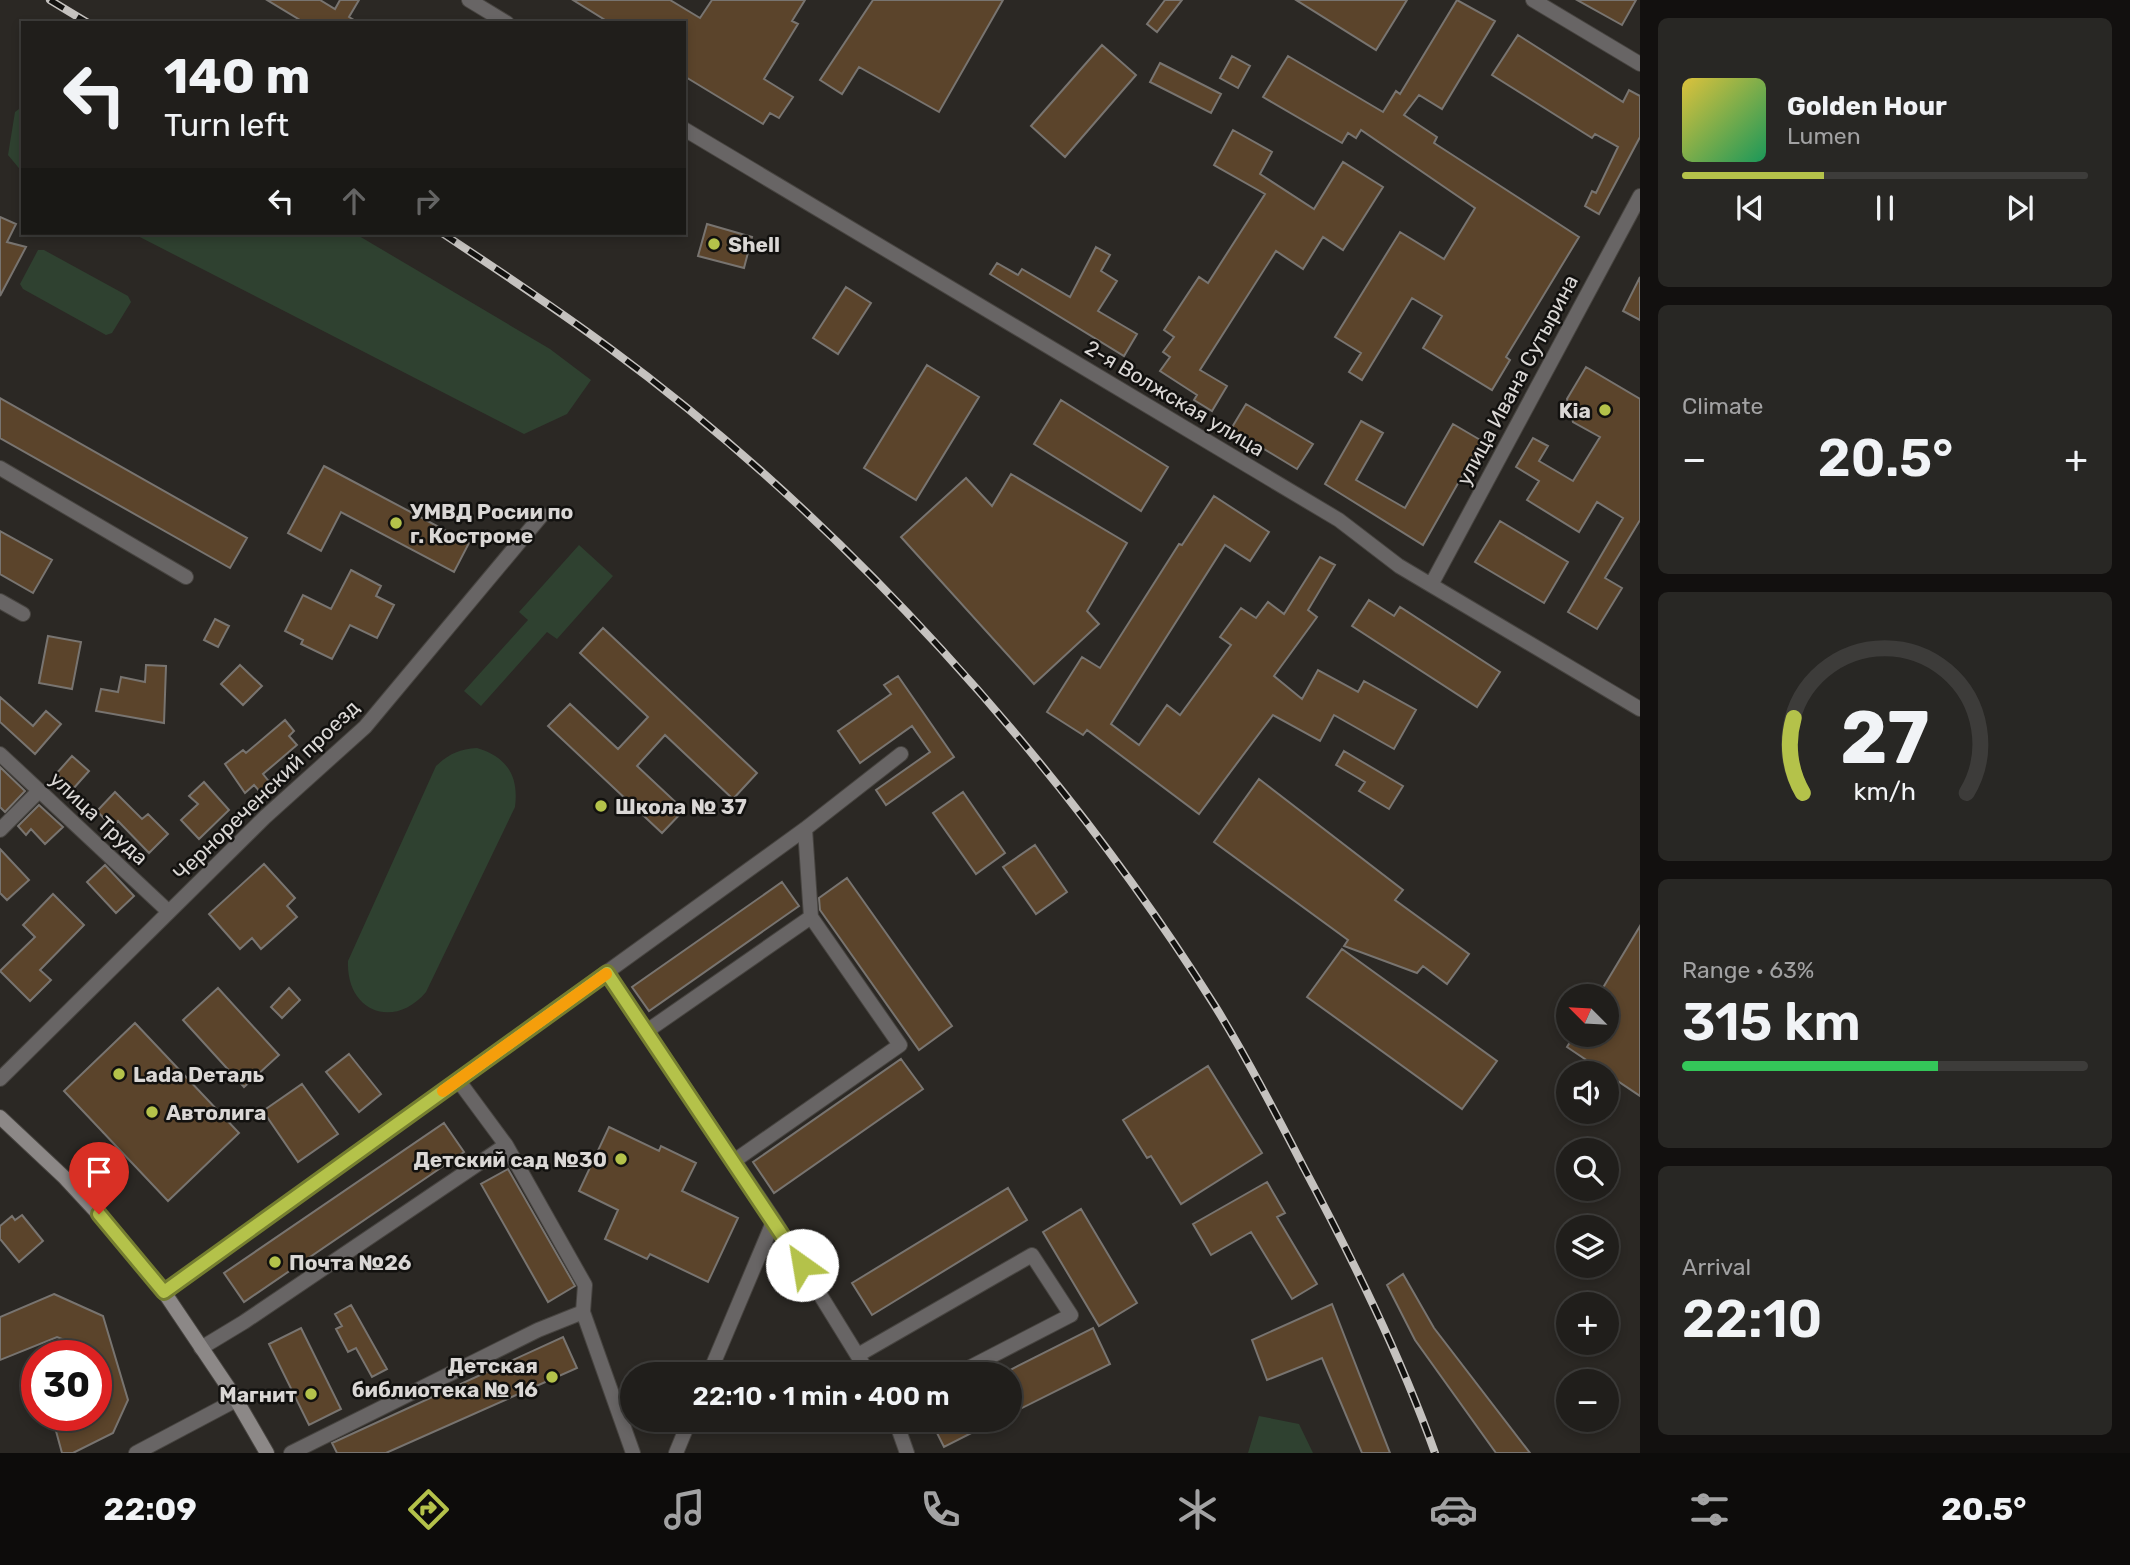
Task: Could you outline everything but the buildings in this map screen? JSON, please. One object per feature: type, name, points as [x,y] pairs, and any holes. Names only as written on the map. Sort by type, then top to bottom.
[{"type":"main road","points":[[0,1117],[65,1178],[164,1292],[267,1453]]},
{"type":"street","points":[[469,0],[504,21]]},
{"type":"street","points":[[1532,0],[1640,64]]},
{"type":"street","name":"2-я Волжская улица","points":[[686,130],[1339,520],[1399,566],[1640,709]]},
{"type":"street","name":"улица Ивана Сутырина","points":[[1431,585],[1640,196]]},
{"type":"street","points":[[0,468],[186,577]]},
{"type":"street","name":"Чернореченский проезд","points":[[0,1079],[265,817],[365,727],[542,515]]},
{"type":"street","points":[[0,601],[23,614]]},
{"type":"street","name":"улица Труда","points":[[0,754],[169,912]]},
{"type":"street","points":[[164,1292],[806,829],[901,754]]},
{"type":"street","points":[[0,830],[39,791]]},
{"type":"street","points":[[734,1161],[900,1045],[811,917],[806,829]]},
{"type":"street","points":[[647,1031],[811,917]]},
{"type":"street","points":[[607,973],[774,1220],[862,1362]]},
{"type":"street","points":[[458,1080],[506,1145],[585,1285],[583,1312],[634,1453]]},
{"type":"street","points":[[201,1348],[244,1322],[506,1145]]},
{"type":"street","points":[[714,1362],[774,1220]]},
{"type":"street","points":[[858,1355],[1031,1255],[1071,1315],[980,1362]]},
{"type":"street","points":[[290,1453],[538,1329],[583,1312]]},
{"type":"street","points":[[136,1453],[236,1401]]},
{"type":"street","points":[[676,1453],[685,1432]]},
{"type":"street","points":[[900,1432],[907,1453]]},
{"type":"green space","points":[[21,108],[21,171],[8,155],[15,112]]},
{"type":"green space","points":[[136,235],[357,235],[550,349],[591,380],[567,414],[524,434]]},
{"type":"green space","points":[[38,250],[44,250],[128,296],[131,302],[112,333],[106,335],[23,289],[20,284]]},
{"type":"green space","points":[[579,545],[613,576],[557,639],[547,632],[481,706],[464,691],[528,620],[519,612]]},
{"type":"green space","points":[[477,748],[496,757],[509,769],[515,786],[515,807],[426,992],[413,1004],[400,1010],[374,1010],[363,1003],[355,993],[349,979],[348,961],[436,766],[455,753]]},
{"type":"green space","points":[[1259,1416],[1299,1424],[1313,1453],[1248,1453]]},
{"type":"railway","points":[[50,0],[85,21]]},
{"type":"railway","points":[[445,235],[608,347],[694,414],[779,488],[862,566],[941,649],[1017,736],[1088,824],[1155,915],[1227,1026],[1358,1273],[1407,1380],[1435,1453]]},
{"type":"slow traffic","points":[[443,1091],[606,974]]},
{"type":"place","name":"Shell","points":[[714,244]]},
{"type":"place","name":"Kia","points":[[1605,410]]},
{"type":"place","name":"УМВД Росии по г. Костроме","points":[[396,523]]},
{"type":"place","name":"Школа № 37","points":[[601,806]]},
{"type":"place","name":"Lada Dеталь","points":[[119,1074]]},
{"type":"place","name":"Автолига","points":[[152,1112]]},
{"type":"place","name":"Детский сад №30","points":[[621,1159]]},
{"type":"place","name":"Почта №26","points":[[275,1262]]},
{"type":"place","name":"Детская библиотека № 16","points":[[552,1377]]},
{"type":"place","name":"Магнит","points":[[311,1394]]},
{"type":"route","points":[[99,1214],[164,1292],[607,973],[802,1265]]}]
